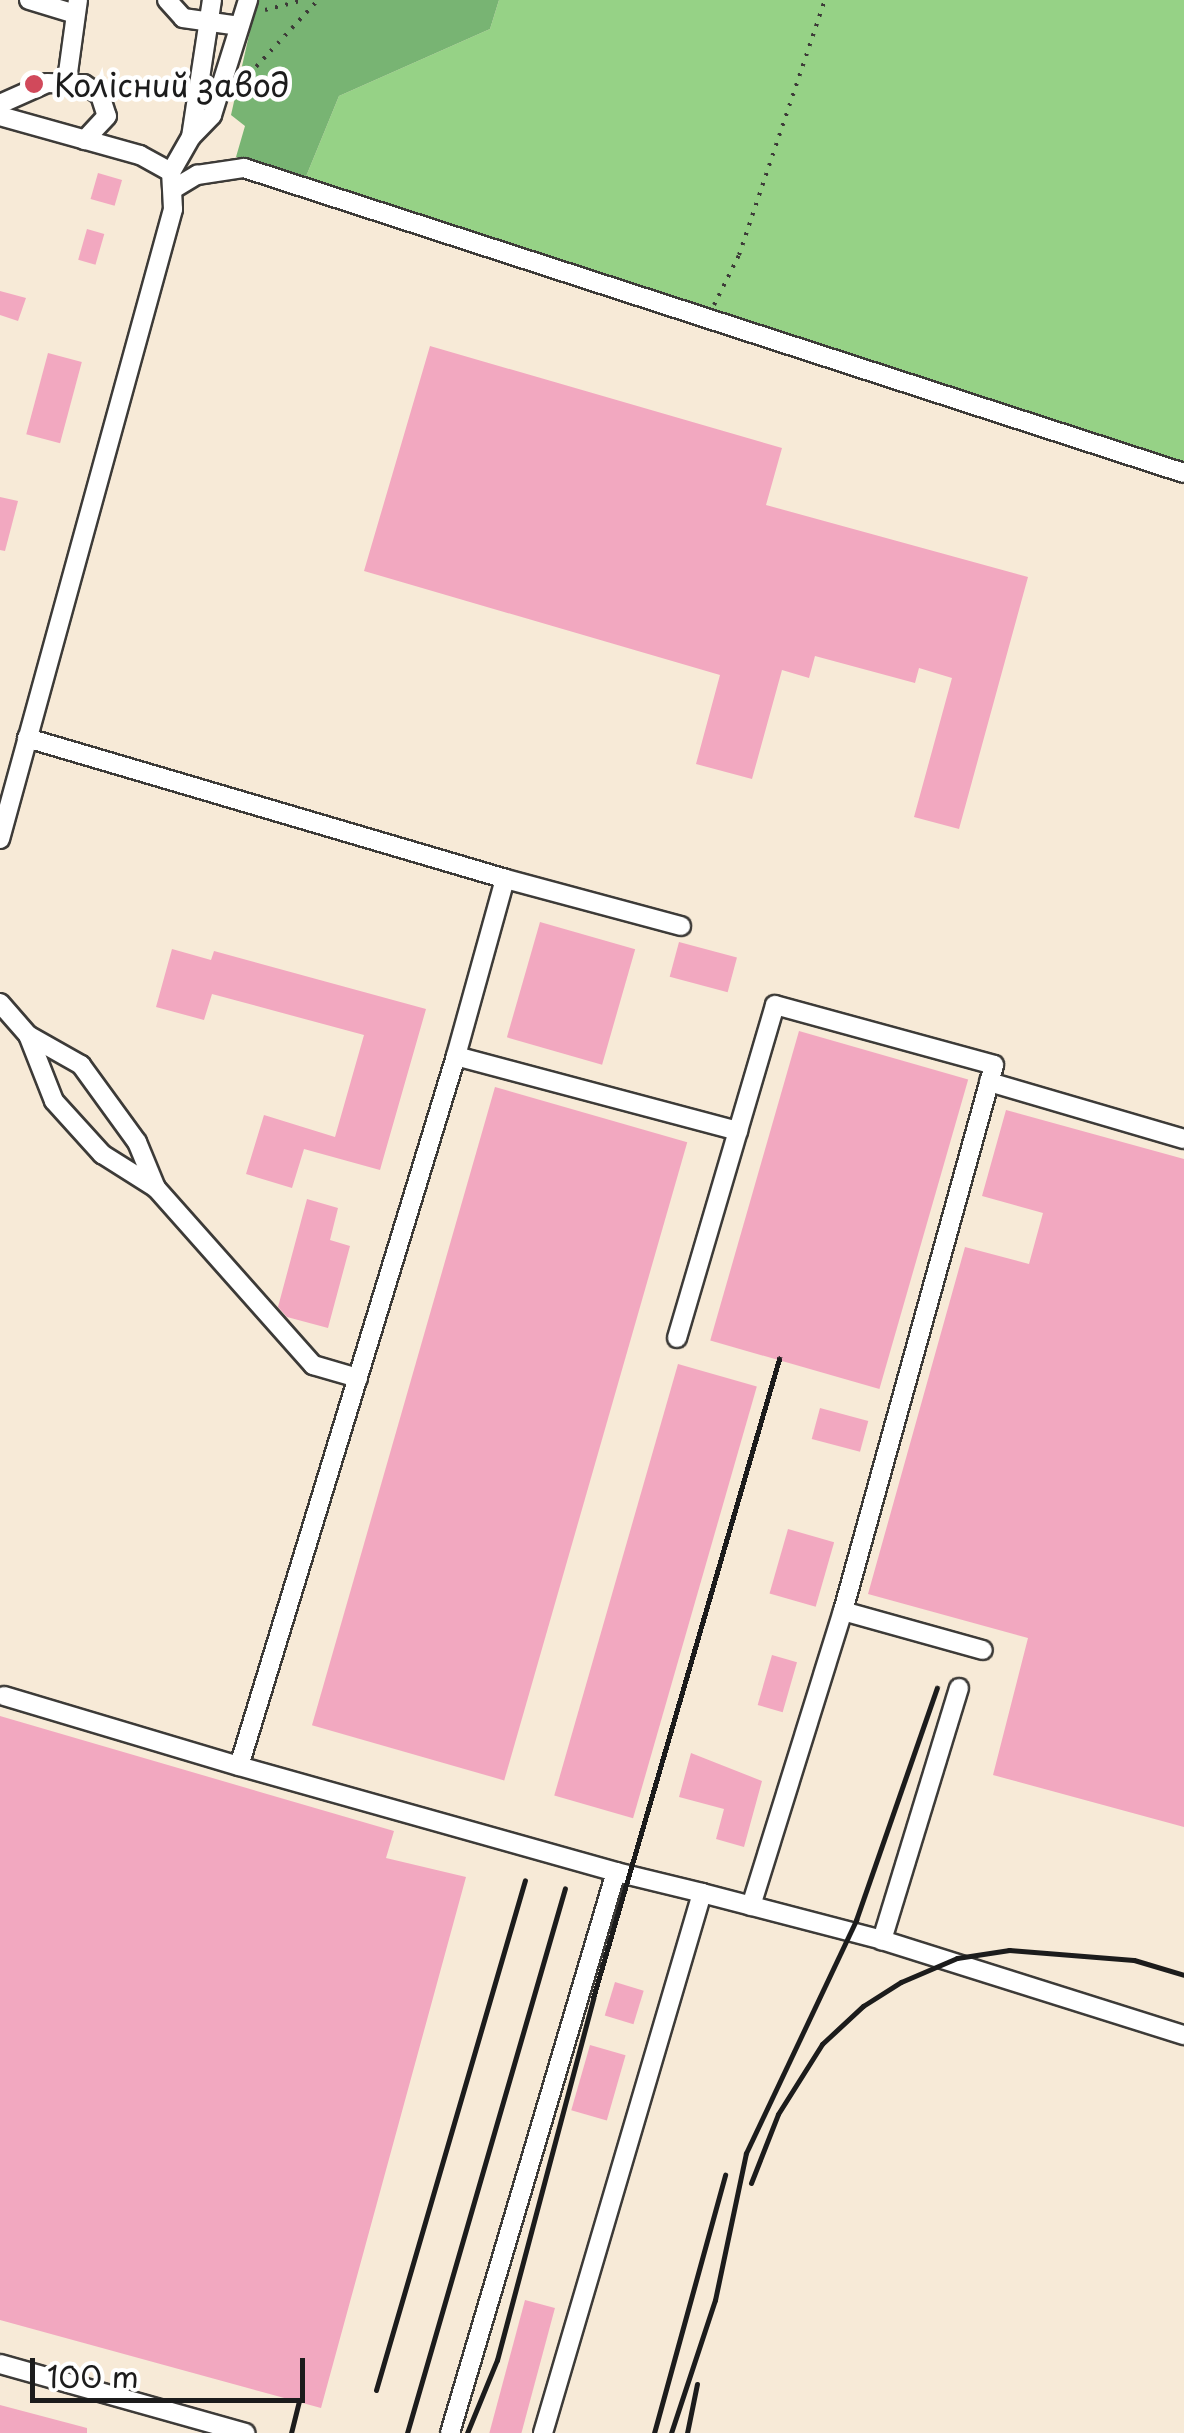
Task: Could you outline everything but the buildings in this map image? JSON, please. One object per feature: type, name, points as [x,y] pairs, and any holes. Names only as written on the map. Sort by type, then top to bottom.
[{"type":"street","points":[[30,0],[76,7],[67,80]]},
{"type":"street","points":[[167,0],[183,18],[205,25],[243,14]]},
{"type":"street","points":[[0,839],[173,180],[192,137],[205,25],[212,0]]},
{"type":"street","points":[[192,137],[212,115],[243,14]]},
{"type":"street","points":[[0,104],[67,80],[94,89],[106,105],[122,150]]},
{"type":"street","points":[[85,140],[106,123],[106,105]]},
{"type":"street","points":[[0,116],[122,150],[173,180],[244,168],[1184,473]]},
{"type":"street","points":[[27,738],[505,879],[681,926]]},
{"type":"street","points":[[240,1766],[456,1056],[505,879]]},
{"type":"street","points":[[0,1004],[28,1035],[82,1065],[138,1142],[156,1188]]},
{"type":"street","points":[[677,1338],[776,1005],[994,1065],[843,1611],[751,1906]]},
{"type":"street","points":[[28,1035],[54,1102],[102,1154],[156,1188],[313,1365],[358,1378]]},
{"type":"street","points":[[456,1056],[738,1131]]},
{"type":"street","points":[[990,1082],[1184,1138]]},
{"type":"street","points":[[843,1611],[984,1650]]},
{"type":"street","points":[[882,1940],[959,1688]]},
{"type":"street","points":[[4,1696],[616,1872],[882,1940],[1184,2036]]},
{"type":"street","points":[[450,2433],[616,1872]]},
{"type":"street","points":[[543,2433],[702,1893]]},
{"type":"street","points":[[0,2364],[246,2433]]},
{"type":"path","points":[[243,14],[304,0]]},
{"type":"path","points":[[238,86],[318,0]]},
{"type":"path","points":[[709,316],[739,255],[825,0]]},
{"type":"green space","points":[[244,0],[499,0],[490,29],[339,96],[305,179],[236,157],[245,126],[231,115],[256,4]]},
{"type":"green space","points":[[499,0],[1184,0],[1184,465],[305,179],[339,96],[490,29]]},
{"type":"railway","points":[[467,2433],[497,2360],[593,1998],[779,1359]]},
{"type":"railway","points":[[671,2433],[715,2300],[746,2153],[856,1920],[937,1688]]},
{"type":"railway","points":[[376,2390],[525,1880]]},
{"type":"railway","points":[[407,2433],[565,1888]]},
{"type":"railway","points":[[751,2183],[778,2114],[822,2044],[863,2006],[901,1982],[957,1958],[1009,1950],[1134,1960],[1184,1975]]},
{"type":"railway","points":[[654,2433],[725,2175]]},
{"type":"railway","points":[[687,2433],[697,2384]]},
{"type":"railway","points":[[291,2433],[299,2402]]},
{"type":"place","name":"Колісний завод","points":[[34,84]]}]
